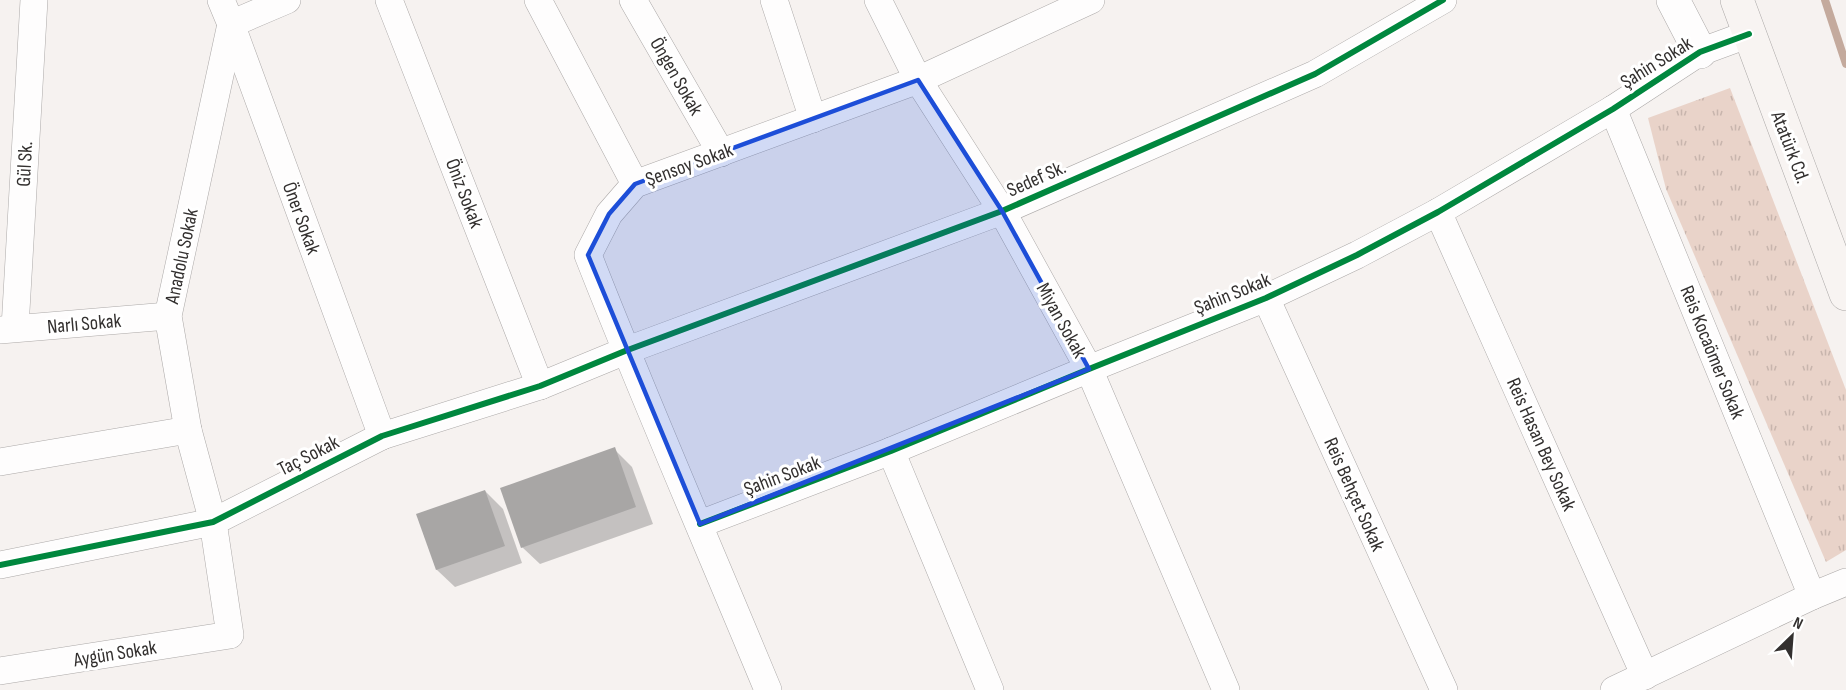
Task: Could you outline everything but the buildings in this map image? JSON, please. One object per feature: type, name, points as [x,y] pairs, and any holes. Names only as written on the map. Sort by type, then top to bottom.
[{"type":"main road","name":"Atatürk Cd.","points":[[1737,0],[1846,294]]},
{"type":"street","name":"Gül Sk.","points":[[7,329],[34,0]]},
{"type":"street","points":[[226,12],[286,0]]},
{"type":"street","name":"Öniz Sokak","points":[[389,0],[540,386]]},
{"type":"street","points":[[537,0],[635,184]]},
{"type":"street","name":"Öngen Sokak","points":[[633,0],[721,153]]},
{"type":"street","points":[[774,0],[813,119]]},
{"type":"street","name":"Miyan Sokak","points":[[878,0],[918,80],[1002,211],[1089,369],[1226,690]]},
{"type":"street","name":"Şensoy Sokak","points":[[768,690],[700,524],[625,351],[588,255],[609,214],[635,184],[918,80],[1091,0]]},
{"type":"street","name":"Sedef Sk.","points":[[625,351],[1002,211],[1316,74],[1443,0]]},
{"type":"street","points":[[1673,0],[1700,52]]},
{"type":"street","name":"Anadolu Sokak","points":[[226,12],[168,316],[188,430],[213,522],[230,634]]},
{"type":"street","name":"Öner Sokak","points":[[226,12],[382,436]]},
{"type":"street","name":"Şahin Sokak","points":[[700,524],[891,451],[1266,298],[1357,255],[1438,212],[1613,109],[1700,52],[1749,34]]},
{"type":"street","name":"Reis Kocaömer Sokak","points":[[1613,109],[1812,596]]},
{"type":"street","name":"Reis Hasan Bey Sokak","points":[[1438,212],[1645,676]]},
{"type":"street","name":"Reis Behçet Sokak","points":[[1266,298],[1444,690]]},
{"type":"street","name":"Narlı Sokak","points":[[7,329],[168,316]]},
{"type":"street","name":"Taç Sokak","points":[[0,565],[213,522],[382,436],[540,386],[625,351]]},
{"type":"street","points":[[0,462],[188,430]]},
{"type":"street","points":[[891,451],[990,690]]},
{"type":"street","points":[[1614,690],[1846,582]]},
{"type":"street","name":"Aygün Sokak","points":[[0,671],[230,634]]},
{"type":"highlighted area","points":[[918,80],[1002,211],[1089,369],[700,524],[588,255],[609,214],[635,184]]},
{"type":"green space","points":[[1730,88],[1846,390],[1846,550],[1826,562],[1666,189],[1648,118]]},
{"type":"waterway","points":[[1825,0],[1846,64]]},
{"type":"cycle path","points":[[0,565],[213,522],[382,436],[540,386],[625,351],[1002,211],[1315,74],[1443,0]]},
{"type":"cycle path","points":[[700,524],[891,451],[1266,298],[1357,255],[1438,212],[1613,109],[1700,52],[1749,34]]}]
